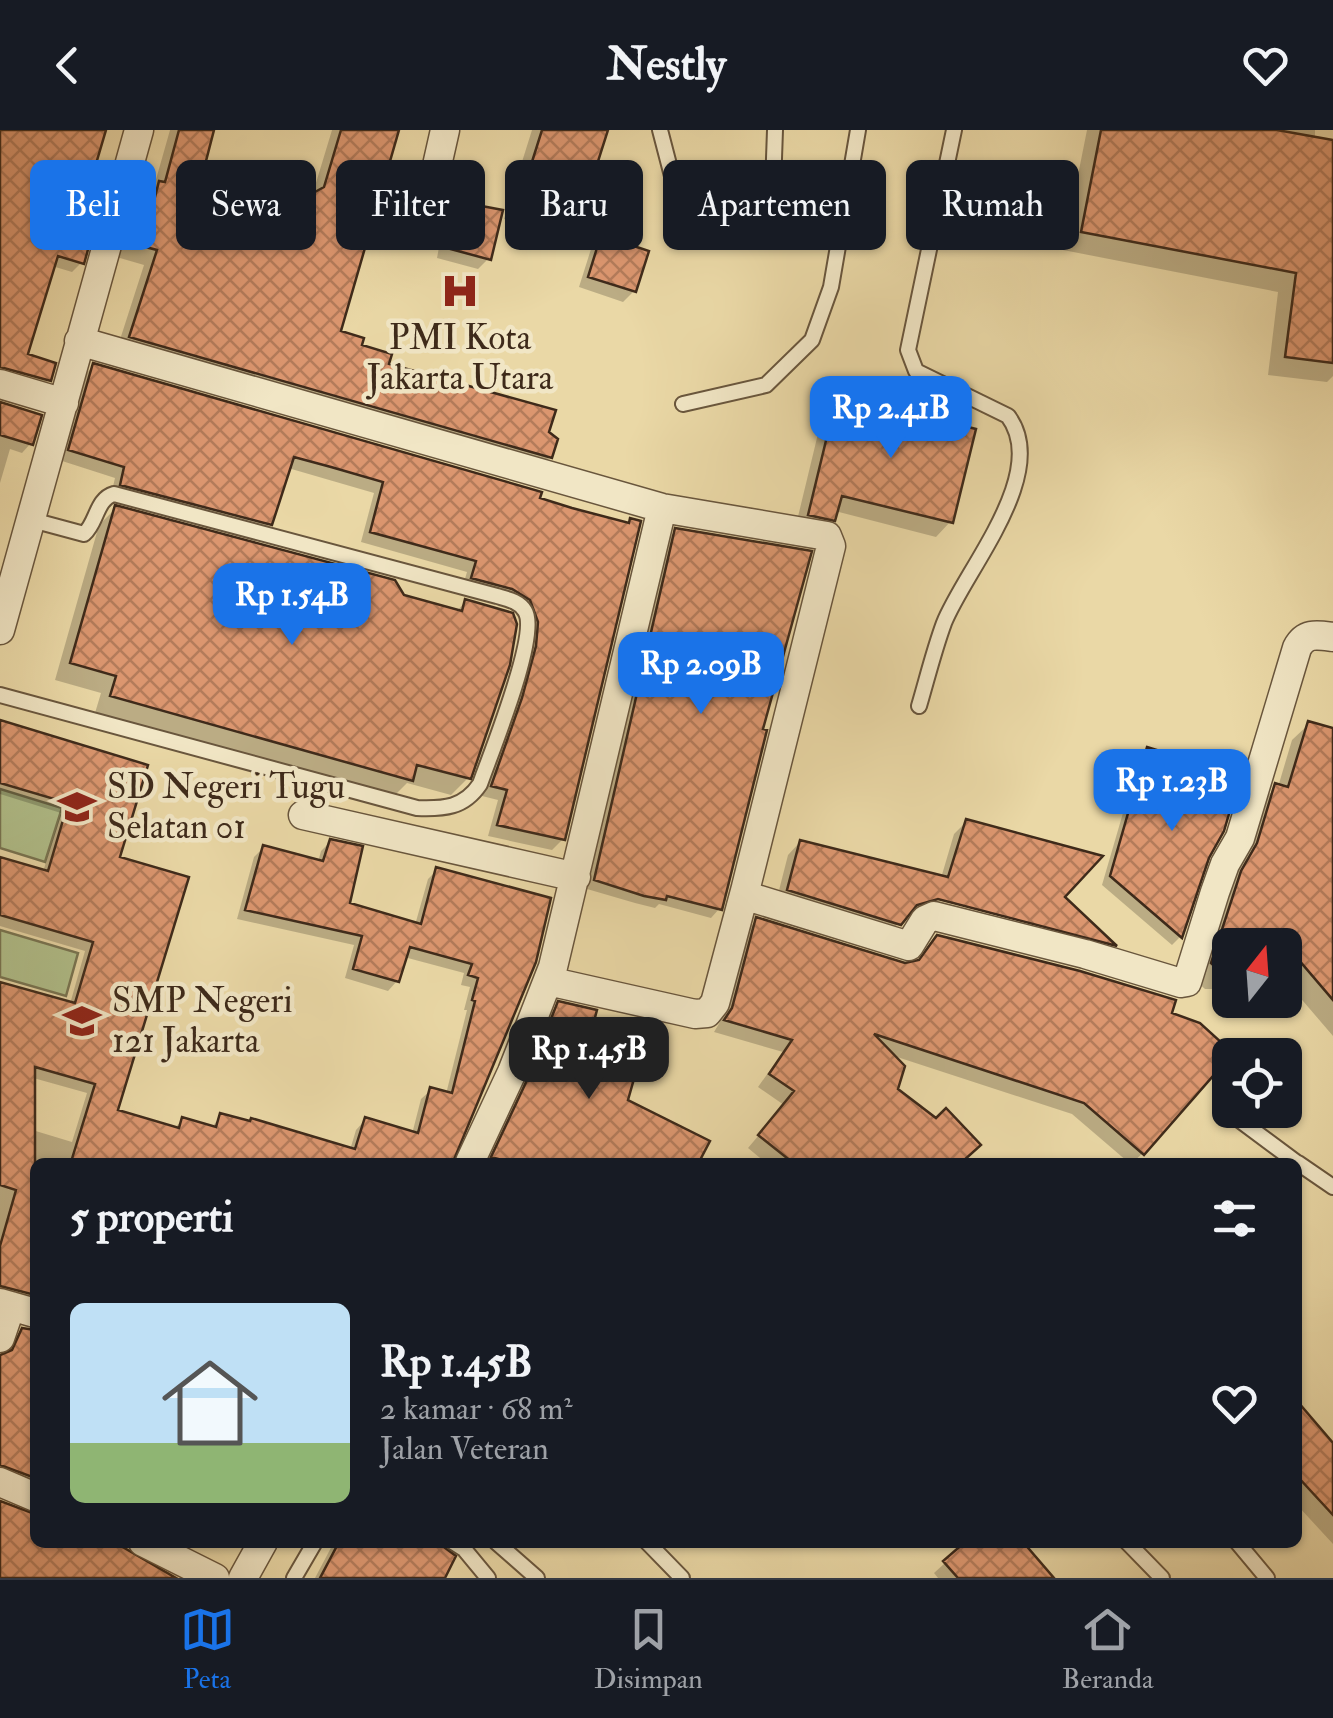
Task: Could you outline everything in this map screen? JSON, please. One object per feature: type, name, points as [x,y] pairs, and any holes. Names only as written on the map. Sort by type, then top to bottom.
[{"type":"street","points":[[0,630],[139,130]]},
{"type":"street","points":[[438,160],[445,130]]},
{"type":"street","points":[[79,341],[662,508],[827,536],[831,543],[748,892],[715,1004],[707,1013],[695,1014],[548,981]]},
{"type":"street","points":[[0,384],[64,403]]},
{"type":"street","points":[[472,1158],[548,981],[662,508]]},
{"type":"street","points":[[748,892],[909,946],[926,920],[934,916],[1187,982],[1214,892],[1240,838],[1297,648],[1300,641],[1313,635],[1333,637]]},
{"type":"street","points":[[303,815],[576,877]]},
{"type":"street","points":[[0,1338],[15,1307]]},
{"type":"street","points":[[0,1482],[30,1495]]},
{"type":"street","points":[[155,1548],[215,1578]]},
{"type":"street","points":[[243,1578],[260,1548]]},
{"type":"lane","points":[[660,130],[679,203],[699,237],[723,237],[753,231],[772,216],[775,130]]},
{"type":"lane","points":[[683,404],[766,386],[812,340],[831,287],[858,130]]},
{"type":"lane","points":[[919,706],[945,620],[1010,503],[1020,442],[1008,416],[916,371],[910,362],[908,350],[954,130]]},
{"type":"lane","points":[[0,695],[417,808],[444,809],[472,797],[480,784],[525,654],[529,626],[526,612],[515,602],[498,596],[114,494],[102,500],[84,534],[32,520]]},
{"type":"lane","points":[[1250,1128],[1290,1158]]},
{"type":"lane","points":[[1302,1166],[1333,1187]]},
{"type":"lane","points":[[294,1578],[312,1548]]},
{"type":"lane","points":[[464,1548],[488,1578]]},
{"type":"lane","points":[[503,1548],[537,1578]]},
{"type":"lane","points":[[653,1548],[682,1578]]},
{"type":"lane","points":[[1133,1548],[1162,1578]]},
{"type":"lane","points":[[1242,1548],[1267,1578]]},
{"type":"green space","points":[[0,789],[62,808],[45,862],[0,848]]},
{"type":"green space","points":[[0,930],[78,953],[66,996],[0,977]]},
{"type":"building","points":[[0,130],[106,130],[97,160],[30,160],[30,250],[88,250],[84,264],[58,256],[28,354],[56,363],[51,381],[0,367]]},
{"type":"building","points":[[179,130],[214,130],[206,160],[176,160],[176,250],[316,250],[316,191],[324,187],[341,130],[399,130],[390,160],[336,160],[336,250],[364,250],[341,331],[364,338],[362,345],[392,354],[389,364],[556,410],[549,432],[558,439],[552,458],[129,337],[157,250],[156,193],[159,181],[165,182]]},
{"type":"building","points":[[542,130],[608,130],[598,160],[533,160]]},
{"type":"building","points":[[1101,130],[1277,130],[1333,140],[1333,363],[1285,357],[1296,273],[1081,232]]},
{"type":"building","points":[[485,207],[503,210],[491,260],[454,250],[485,250]]},
{"type":"building","points":[[596,250],[649,251],[636,292],[588,277]]},
{"type":"building","points":[[93,363],[542,492],[540,498],[572,508],[629,523],[630,518],[641,521],[565,840],[497,825],[507,790],[491,786],[536,646],[538,622],[530,600],[512,589],[471,578],[476,561],[370,532],[383,482],[331,467],[294,457],[272,525],[120,485],[124,467],[68,450]]},
{"type":"building","points":[[837,395],[976,429],[953,523],[842,496],[835,521],[808,515]]},
{"type":"building","points":[[0,402],[42,415],[33,445],[0,435]]},
{"type":"building","points":[[115,505],[395,580],[404,595],[462,611],[465,599],[513,613],[517,624],[510,665],[471,779],[417,765],[413,781],[110,696],[116,676],[70,663]]},
{"type":"building","points":[[675,528],[812,551],[763,729],[767,730],[722,910],[667,896],[666,900],[644,896],[594,880]]},
{"type":"building","points":[[0,720],[148,765],[120,857],[189,877],[118,1110],[179,1128],[182,1117],[216,1127],[220,1113],[250,1121],[251,1118],[355,1149],[365,1117],[418,1133],[430,1087],[452,1093],[475,1001],[472,1000],[478,978],[468,975],[472,964],[410,947],[399,982],[353,969],[362,936],[245,910],[263,845],[323,861],[330,839],[363,846],[350,903],[421,924],[436,867],[551,898],[536,962],[455,1158],[72,1158],[95,1084],[35,1067],[30,1294],[0,1286],[0,1246],[16,1190],[0,1185],[0,982],[75,1003],[93,942],[0,915],[0,857],[48,871],[68,803],[0,783]]},
{"type":"building","points":[[1308,721],[1333,728],[1333,1000],[1302,964],[1302,928],[1222,928],[1241,871],[1257,843],[1275,783],[1288,787]]},
{"type":"building","points":[[1147,747],[1240,776],[1224,831],[1209,858],[1182,938],[1110,876]]},
{"type":"building","points":[[966,819],[1103,856],[1065,897],[1117,946],[938,899],[917,905],[901,925],[787,890],[800,840],[948,877]]},
{"type":"building","points":[[756,917],[905,963],[919,960],[937,935],[1080,971],[1176,1000],[1172,1013],[1200,1023],[1216,1038],[1212,1038],[1212,1077],[1144,1155],[1084,1103],[874,1034],[905,1066],[898,1089],[936,1118],[946,1108],[981,1145],[966,1158],[787,1158],[758,1135],[794,1091],[769,1074],[792,1040],[724,1020],[732,1008]]},
{"type":"building","points":[[558,1001],[597,1010],[593,1025],[645,1040],[628,1100],[710,1141],[701,1158],[491,1157]]},
{"type":"building","points":[[22,1328],[30,1329],[30,1476],[0,1465],[0,1355],[12,1350]]},
{"type":"building","points":[[1302,1407],[1333,1443],[1333,1515],[1302,1481]]},
{"type":"building","points":[[0,1501],[30,1512],[30,1548],[124,1548],[176,1578],[0,1578]]},
{"type":"building","points":[[336,1548],[445,1548],[456,1556],[445,1578],[320,1578]]},
{"type":"building","points":[[958,1548],[1028,1548],[1054,1578],[958,1578],[943,1561]]},
{"type":"place","name":"PMI Kota Jakarta Utara","points":[[460,291]]},
{"type":"place","name":"SD Negeri Tugu Selatan 01","points":[[77,807]]},
{"type":"place","name":"SMP Negeri 121 Jakarta","points":[[82,1021]]}]
